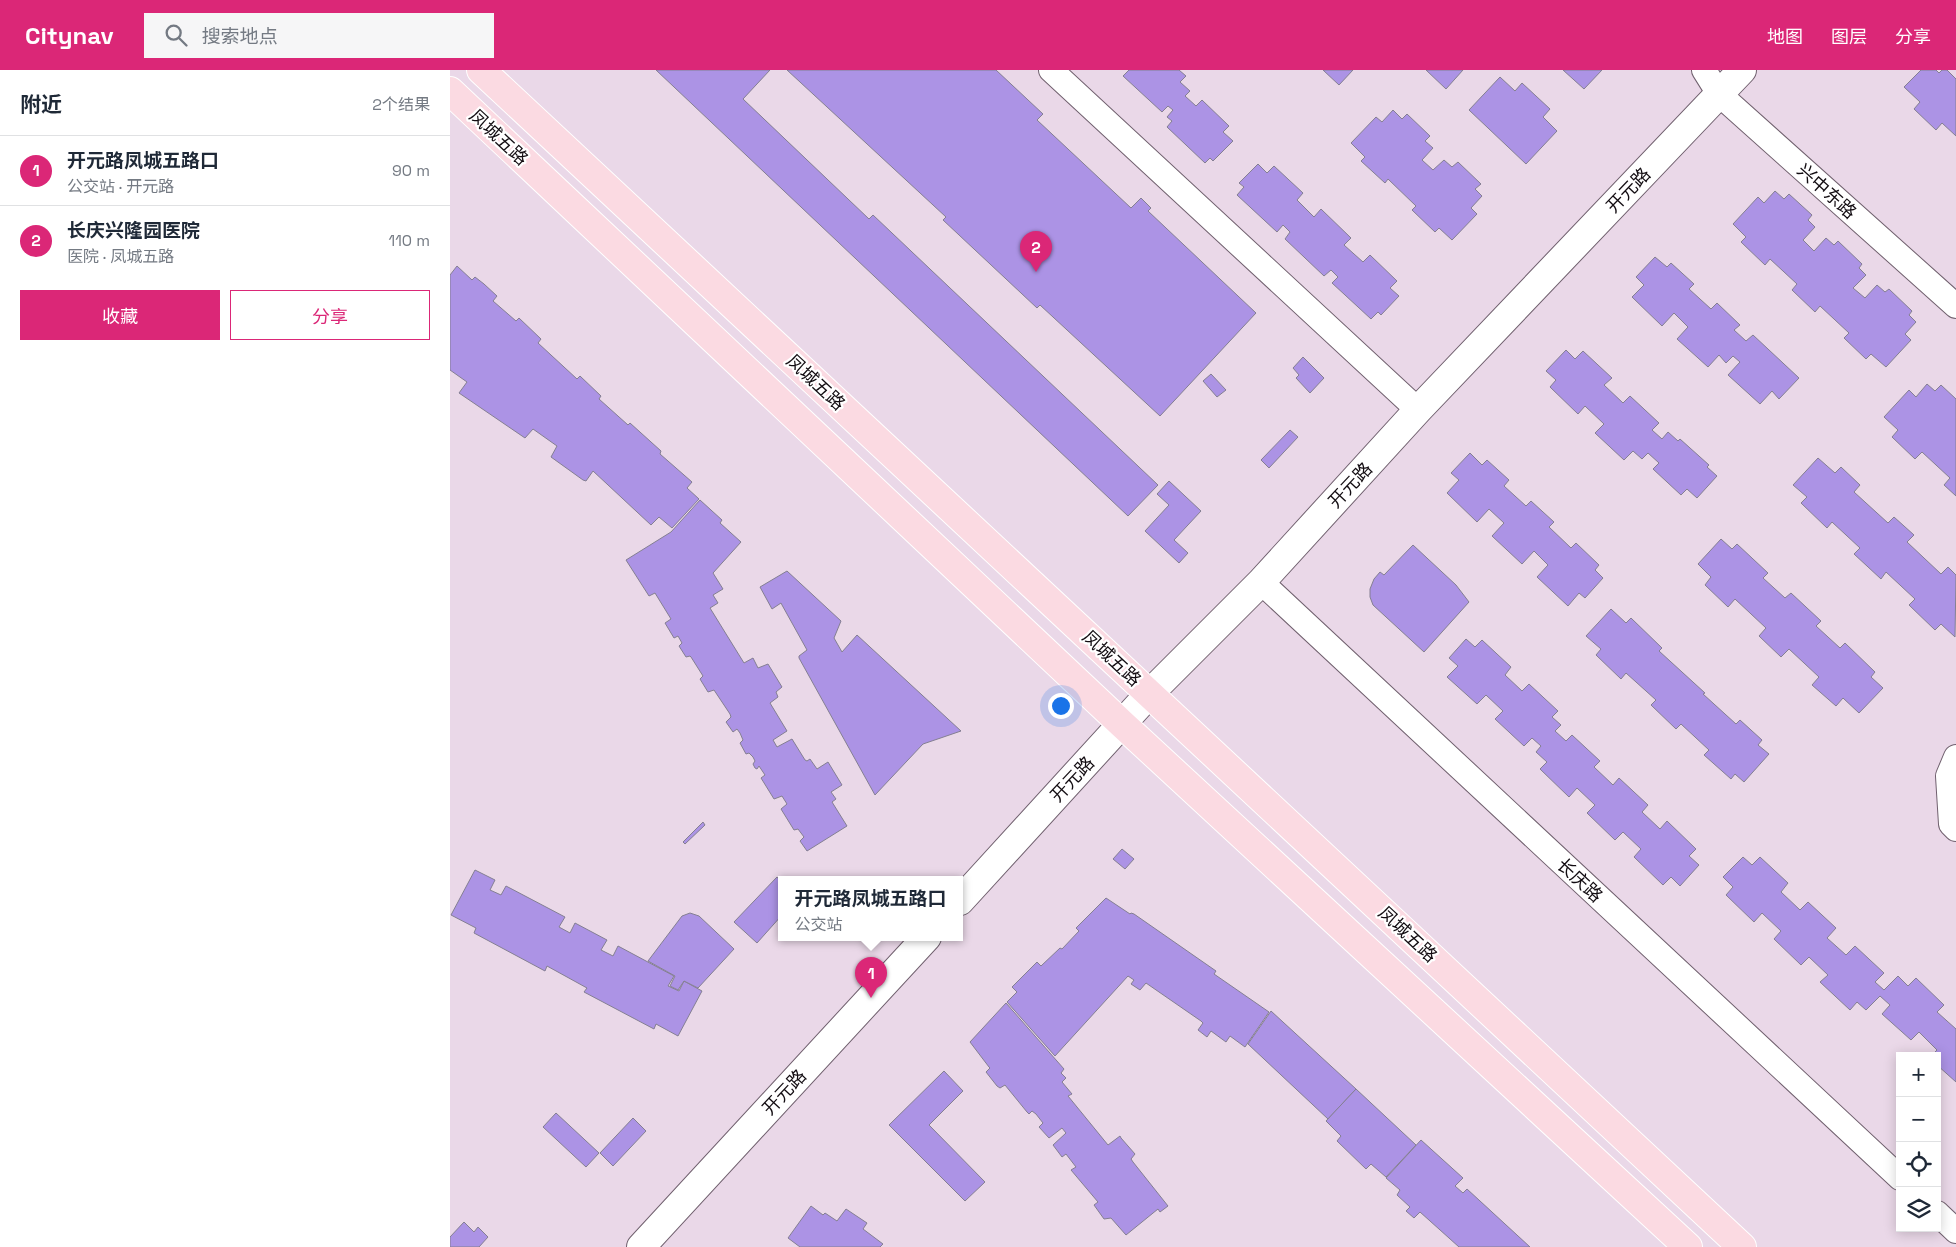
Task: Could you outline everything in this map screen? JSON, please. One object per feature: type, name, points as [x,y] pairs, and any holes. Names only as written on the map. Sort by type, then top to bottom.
[{"type":"main road","name":"凤城五路","points":[[481,70],[1742,1247]]},
{"type":"main road","name":"凤城五路","points":[[450,91],[1122,724],[1688,1247]]},
{"type":"street","points":[[1051,70],[1418,410]]},
{"type":"street","name":"兴中东路","points":[[1704,70],[1719,94],[1956,306]]},
{"type":"street","name":"开元路","points":[[963,898],[1150,693],[1260,582],[1418,410],[1742,70]]},
{"type":"street","name":"长庆路","points":[[1260,582],[1896,1174]]},
{"type":"street","points":[[1956,757],[1948,776],[1951,824],[1956,829]]},
{"type":"street","name":"开元路","points":[[641,1247],[923,941]]},
{"type":"street","points":[[1941,1217],[1956,1231]]},
{"type":"building","points":[[656,70],[770,70],[743,99],[869,219],[873,215],[1158,485],[1128,516]]},
{"type":"building","points":[[787,70],[996,70],[1043,114],[1037,120],[1131,208],[1141,198],[1151,208],[1148,211],[1256,313],[1160,416],[1040,305],[1037,308],[943,220],[946,217]]},
{"type":"building","points":[[1129,70],[1179,70],[1186,76],[1180,82],[1190,91],[1185,96],[1196,106],[1202,100],[1229,126],[1223,132],[1233,141],[1213,161],[1210,158],[1205,163],[1167,127],[1172,121],[1167,117],[1173,110],[1168,106],[1162,112],[1123,76]]},
{"type":"building","points":[[1323,70],[1353,70],[1339,85]]},
{"type":"building","points":[[1426,70],[1463,70],[1446,89]]},
{"type":"building","points":[[1563,70],[1602,70],[1584,89]]},
{"type":"building","points":[[1921,70],[1936,70],[1939,73],[1942,70],[1947,70],[1956,79],[1956,136],[1942,123],[1936,130],[1914,109],[1920,102],[1904,87]]},
{"type":"building","points":[[1500,77],[1515,91],[1522,83],[1550,109],[1543,117],[1557,131],[1526,164],[1469,110]]},
{"type":"building","points":[[1393,110],[1402,119],[1407,114],[1430,136],[1425,141],[1433,148],[1422,160],[1433,170],[1444,160],[1452,167],[1458,162],[1481,184],[1475,189],[1482,196],[1471,208],[1477,214],[1452,240],[1439,228],[1435,232],[1412,210],[1416,206],[1388,179],[1385,183],[1361,161],[1365,157],[1351,143],[1376,117],[1382,122]]},
{"type":"building","points":[[1258,164],[1267,173],[1274,166],[1303,193],[1297,200],[1314,217],[1321,209],[1351,238],[1344,245],[1363,262],[1370,255],[1397,281],[1390,288],[1399,296],[1381,315],[1378,312],[1371,319],[1332,283],[1338,277],[1331,270],[1324,276],[1285,239],[1290,232],[1283,225],[1277,232],[1237,195],[1244,187],[1239,183]]},
{"type":"building","points":[[1775,191],[1784,199],[1789,194],[1812,215],[1808,220],[1815,227],[1803,240],[1814,251],[1826,238],[1834,245],[1838,241],[1862,264],[1859,268],[1866,275],[1853,288],[1865,298],[1877,285],[1885,292],[1889,289],[1912,311],[1909,315],[1916,322],[1905,334],[1911,340],[1886,367],[1871,354],[1866,359],[1844,338],[1849,333],[1820,306],[1815,312],[1792,290],[1797,284],[1770,259],[1765,265],[1741,242],[1746,237],[1733,224],[1758,197],[1764,203]]},
{"type":"building","points":[[1655,257],[1667,267],[1671,263],[1694,284],[1689,289],[1711,309],[1717,303],[1740,325],[1734,330],[1746,341],[1753,335],[1799,378],[1779,399],[1772,391],[1760,404],[1728,375],[1740,362],[1733,356],[1726,363],[1719,355],[1708,367],[1677,339],[1688,327],[1674,313],[1662,326],[1632,297],[1644,285],[1636,277]]},
{"type":"building","points":[[457,266],[472,280],[475,277],[484,284],[497,296],[493,301],[516,321],[519,318],[541,339],[538,343],[577,379],[580,376],[601,396],[599,399],[628,425],[630,423],[661,451],[660,454],[692,482],[687,488],[699,499],[672,528],[659,517],[651,525],[593,471],[586,481],[583,480],[551,457],[557,446],[533,429],[525,438],[459,393],[467,382],[450,370],[450,275]]},
{"type":"building","points":[[1566,350],[1575,359],[1583,351],[1612,378],[1604,385],[1623,403],[1630,396],[1659,423],[1652,430],[1662,439],[1668,432],[1678,441],[1680,439],[1709,465],[1707,467],[1717,476],[1697,498],[1687,489],[1681,495],[1653,469],[1659,463],[1648,453],[1642,459],[1633,451],[1624,460],[1595,433],[1604,424],[1585,406],[1578,414],[1550,387],[1556,380],[1546,371]]},
{"type":"building","points":[[1303,357],[1324,378],[1310,393],[1296,378],[1299,375],[1293,368]]},
{"type":"building","points":[[1211,374],[1226,390],[1217,397],[1203,381]]},
{"type":"building","points":[[1927,384],[1935,391],[1941,385],[1956,399],[1956,496],[1944,485],[1950,478],[1922,452],[1915,459],[1892,437],[1898,430],[1884,417],[1909,390],[1916,397]]},
{"type":"building","points":[[1290,430],[1298,437],[1269,468],[1261,460]]},
{"type":"building","points":[[1470,453],[1482,465],[1487,460],[1509,480],[1504,486],[1526,506],[1531,501],[1554,522],[1549,527],[1571,548],[1576,543],[1599,565],[1595,570],[1603,578],[1585,598],[1579,593],[1568,606],[1537,577],[1548,565],[1534,551],[1522,564],[1492,536],[1504,523],[1489,509],[1477,522],[1447,493],[1459,480],[1451,473]]},
{"type":"building","points":[[1818,458],[1835,473],[1841,467],[1860,485],[1854,492],[1888,523],[1894,517],[1914,535],[1907,542],[1941,574],[1948,567],[1956,575],[1955,637],[1941,624],[1935,630],[1909,605],[1915,599],[1886,572],[1881,579],[1854,554],[1860,548],[1832,522],[1827,528],[1801,503],[1807,497],[1793,485]]},
{"type":"building","points":[[1169,481],[1201,511],[1174,540],[1188,553],[1179,563],[1145,531],[1169,505],[1157,494]]},
{"type":"building","points":[[700,500],[722,520],[720,523],[741,542],[713,573],[723,589],[713,595],[718,603],[710,608],[744,663],[753,658],[758,668],[768,664],[782,687],[776,692],[778,697],[770,703],[787,731],[773,740],[777,747],[792,739],[805,760],[810,759],[817,769],[828,762],[842,785],[831,792],[836,799],[832,802],[847,826],[807,851],[800,841],[804,837],[798,829],[794,830],[781,809],[787,804],[782,796],[774,799],[761,778],[765,775],[759,766],[757,769],[755,768],[753,757],[749,753],[746,754],[740,743],[743,740],[740,733],[737,729],[733,732],[726,722],[731,717],[730,714],[714,690],[708,692],[700,679],[703,676],[691,657],[686,657],[679,646],[682,643],[678,636],[674,638],[665,623],[671,619],[655,593],[649,596],[626,560],[671,532]]},
{"type":"building","points":[[1721,539],[1732,549],[1737,544],[1768,573],[1763,578],[1785,598],[1791,593],[1821,621],[1816,626],[1840,648],[1845,643],[1875,672],[1871,677],[1883,688],[1859,713],[1843,698],[1836,706],[1812,685],[1819,677],[1789,649],[1781,657],[1759,636],[1766,628],[1735,599],[1728,607],[1705,585],[1711,577],[1698,564]]},
{"type":"building","points":[[1413,545],[1456,585],[1469,602],[1424,652],[1373,605],[1370,597],[1370,589],[1374,579],[1380,572],[1384,575]]},
{"type":"building","points":[[787,571],[841,621],[834,638],[842,652],[857,635],[961,731],[923,744],[875,795],[799,658],[807,650],[781,603],[772,609],[760,587]]},
{"type":"building","points":[[1611,609],[1626,623],[1631,618],[1662,648],[1659,651],[1705,693],[1703,694],[1736,724],[1740,720],[1762,740],[1758,745],[1769,754],[1744,782],[1735,774],[1731,779],[1704,755],[1709,750],[1681,724],[1676,729],[1651,705],[1656,700],[1626,673],[1621,679],[1596,655],[1601,649],[1586,636]]},
{"type":"building","points":[[1466,639],[1475,647],[1482,640],[1511,667],[1505,675],[1522,691],[1529,684],[1558,711],[1552,717],[1561,725],[1555,731],[1566,741],[1572,735],[1600,761],[1594,767],[1613,785],[1619,778],[1648,805],[1642,812],[1660,829],[1667,821],[1696,849],[1689,856],[1699,865],[1680,886],[1671,877],[1663,885],[1634,857],[1641,849],[1623,832],[1615,840],[1587,813],[1595,805],[1577,788],[1569,797],[1540,769],[1547,762],[1536,752],[1541,746],[1532,738],[1524,746],[1495,719],[1503,711],[1486,695],[1477,704],[1447,677],[1458,666],[1449,658]]},
{"type":"building","points":[[703,822],[705,825],[685,844],[683,842]]},
{"type":"building","points":[[1122,849],[1134,859],[1125,869],[1113,859]]},
{"type":"building","points":[[1743,857],[1752,865],[1760,857],[1788,883],[1781,892],[1800,910],[1808,902],[1836,928],[1827,938],[1846,955],[1855,946],[1884,973],[1875,982],[1884,990],[1898,976],[1908,986],[1916,978],[1944,1005],[1937,1012],[1956,1029],[1956,1082],[1941,1069],[1941,1052],[1935,1052],[1937,1050],[1919,1032],[1911,1040],[1882,1014],[1890,1005],[1880,996],[1866,1010],[1857,1002],[1850,1010],[1820,982],[1828,975],[1809,957],[1801,965],[1774,939],[1781,931],[1762,913],[1754,922],[1726,895],[1733,887],[1723,877]]},
{"type":"building","points":[[475,870],[495,880],[490,890],[501,895],[506,886],[565,917],[559,927],[570,933],[575,923],[607,940],[601,950],[613,956],[618,946],[674,976],[668,986],[679,991],[684,981],[702,991],[678,1036],[656,1024],[654,1029],[584,992],[587,988],[547,966],[545,971],[474,933],[476,928],[451,915]]},
{"type":"building","points":[[777,877],[778,919],[757,943],[734,922]]},
{"type":"building","points":[[1106,898],[1130,914],[1134,914],[1216,971],[1214,974],[1269,1012],[1245,1047],[1230,1036],[1226,1042],[1211,1031],[1207,1037],[1198,1030],[1203,1023],[1201,1021],[1146,983],[1140,990],[1131,984],[1134,980],[1128,976],[1055,1056],[1007,1002],[1017,992],[1012,987],[1037,962],[1041,966],[1060,948],[1062,949],[1079,931],[1076,928]]},
{"type":"building","points":[[690,913],[699,916],[734,949],[698,988],[684,981],[678,990],[670,986],[675,976],[648,961],[682,916]]},
{"type":"building","points":[[1006,1003],[1064,1069],[1061,1073],[1066,1078],[1062,1082],[1072,1094],[1068,1096],[1108,1145],[1120,1136],[1135,1154],[1131,1159],[1133,1162],[1168,1206],[1160,1212],[1158,1209],[1126,1235],[1111,1218],[1104,1219],[1094,1205],[1098,1202],[1071,1170],[1076,1167],[1066,1154],[1062,1157],[1053,1145],[1066,1133],[1062,1128],[1049,1138],[1039,1127],[1043,1123],[1036,1114],[1032,1111],[1029,1114],[1005,1085],[1000,1088],[997,1086],[986,1072],[990,1068],[970,1042]]},
{"type":"building","points":[[1271,1011],[1356,1089],[1328,1119],[1248,1044]]},
{"type":"building","points":[[944,1071],[963,1091],[929,1125],[985,1182],[965,1201],[889,1125]]},
{"type":"building","points":[[1356,1089],[1416,1145],[1386,1177],[1371,1164],[1366,1169],[1337,1141],[1341,1136],[1326,1121]]},
{"type":"building","points":[[556,1113],[599,1153],[586,1167],[543,1127]]},
{"type":"building","points":[[633,1118],[646,1131],[613,1166],[600,1153]]},
{"type":"building","points":[[1421,1140],[1463,1178],[1455,1186],[1463,1193],[1467,1189],[1530,1247],[1459,1247],[1420,1212],[1414,1218],[1406,1211],[1410,1207],[1397,1195],[1400,1190],[1386,1178]]},
{"type":"building","points":[[811,1206],[823,1215],[825,1213],[837,1221],[846,1209],[867,1223],[863,1229],[883,1244],[880,1247],[800,1247],[788,1238]]},
{"type":"building","points":[[464,1222],[474,1232],[478,1227],[488,1237],[479,1247],[450,1247],[450,1237]]},
{"type":"place","name":"长庆兴隆园医院","points":[[1036,272]]},
{"type":"place","name":"开元路凤城五路口","points":[[871,998]]}]
